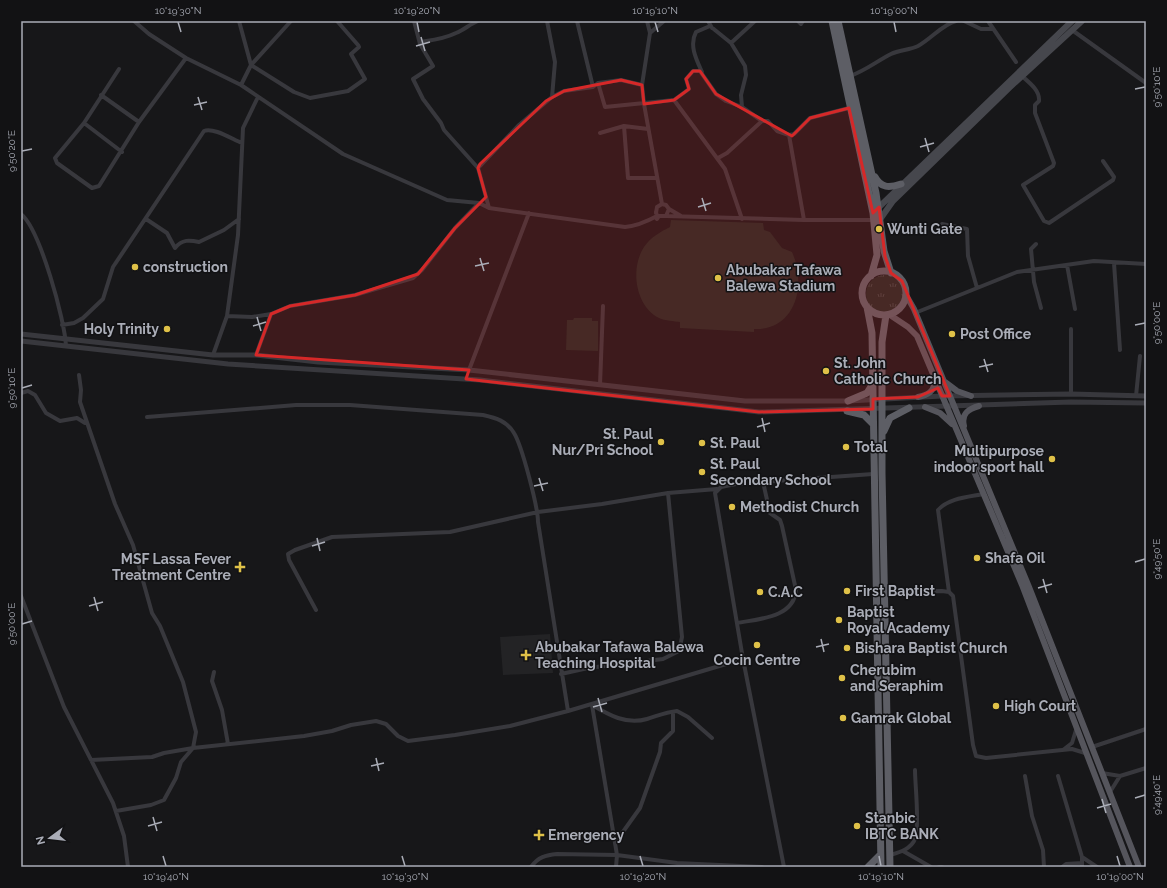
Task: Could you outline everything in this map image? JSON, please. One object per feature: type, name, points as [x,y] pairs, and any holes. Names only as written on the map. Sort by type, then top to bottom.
[{"type":"highway","points":[[832,21],[849,108],[884,251],[891,273]]},
{"type":"highway","points":[[838,21],[879,207],[876,217],[876,255],[871,276],[864,285],[863,291],[872,333],[873,474],[878,647],[880,867]]},
{"type":"highway","points":[[870,169],[880,185],[890,187],[901,184]]},
{"type":"highway","points":[[867,307],[876,313],[888,315],[899,309],[906,295],[902,281],[891,273],[880,272],[871,276]]},
{"type":"highway","points":[[888,315],[882,342],[882,439],[890,867]]},
{"type":"highway","points":[[848,401],[867,393],[873,381]]},
{"type":"highway","points":[[882,439],[890,418],[909,408]]},
{"type":"highway","points":[[847,410],[864,415],[873,424]]},
{"type":"highway","points":[[878,647],[887,647]]},
{"type":"highway","points":[[878,691],[887,691]]},
{"type":"highway","points":[[879,768],[889,768]]},
{"type":"highway","points":[[868,867],[880,855]]},
{"type":"main road","points":[[879,207],[901,184],[1072,21]]},
{"type":"main road","points":[[876,217],[1009,88],[1023,77],[1082,21]]},
{"type":"main road","points":[[906,295],[943,379],[1080,714],[1139,867]]},
{"type":"main road","points":[[888,315],[908,327],[917,336],[1022,585],[1076,730],[1130,867]]},
{"type":"main road","points":[[918,397],[926,395],[933,389],[934,377]]},
{"type":"main road","points":[[943,379],[957,392],[971,396]]},
{"type":"main road","points":[[965,433],[963,422],[965,414],[971,408],[979,406]]},
{"type":"main road","points":[[925,407],[940,414],[956,430]]},
{"type":"main road","points":[[1072,717],[1080,714]]},
{"type":"main road","points":[[1122,847],[1130,844]]},
{"type":"street","points":[[134,21],[149,34],[186,58],[241,85],[343,154],[447,200],[480,203],[489,208],[625,227],[638,225],[656,216],[656,209],[660,202],[660,192]]},
{"type":"street","points":[[239,21],[251,65],[294,92],[310,98],[348,91],[365,79],[351,54],[359,47],[338,21]]},
{"type":"street","points":[[414,21],[420,42],[433,67],[413,79],[423,99],[441,123],[444,130],[478,168],[489,208]]},
{"type":"street","points":[[420,42],[439,40],[478,21]]},
{"type":"street","points":[[548,21],[555,62],[552,97]]},
{"type":"street","points":[[577,21],[594,87]]},
{"type":"street","points":[[647,21],[650,33],[642,84],[648,129],[662,204]]},
{"type":"street","points":[[650,33],[664,21]]},
{"type":"street","points":[[708,21],[713,30]]},
{"type":"street","points":[[731,43],[755,21]]},
{"type":"street","points":[[798,21],[801,24],[803,21]]},
{"type":"street","points":[[850,76],[859,73],[892,53],[917,46],[931,38],[949,23],[956,21]]},
{"type":"street","points":[[964,21],[981,29],[992,28]]},
{"type":"street","points":[[988,21],[1016,62]]},
{"type":"street","points":[[241,85],[251,65],[289,22]]},
{"type":"street","points":[[704,78],[694,56],[692,38],[696,32],[704,27],[710,26],[713,30],[731,43],[746,69],[741,95],[742,107]]},
{"type":"street","points":[[1072,30],[1146,83]]},
{"type":"street","points":[[118,69],[84,123],[56,158],[57,163],[92,188],[96,189],[122,152],[139,122],[186,58]]},
{"type":"street","points":[[598,83],[605,107],[644,104],[674,100],[689,89],[686,79],[693,71],[700,71],[716,94],[731,103],[742,107],[762,121],[768,122],[777,131],[789,135],[794,134],[810,118],[849,108]]},
{"type":"street","points":[[1023,77],[1036,89],[1039,96],[1039,100],[1035,105],[1035,113],[1054,163],[1053,166],[1023,185],[1044,221],[1049,223],[1113,180],[1114,177],[1103,161]]},
{"type":"street","points":[[478,168],[518,125],[552,97],[564,91],[594,87],[598,83],[621,80],[642,84]]},
{"type":"street","points":[[101,95],[139,122]]},
{"type":"street","points":[[213,355],[227,316],[239,219],[243,128],[258,97]]},
{"type":"street","points":[[674,100],[702,139],[718,158],[729,177],[742,219]]},
{"type":"street","points":[[718,158],[727,153],[762,121]]},
{"type":"street","points":[[84,123],[122,152]]},
{"type":"street","points":[[600,132],[624,126],[648,129]]},
{"type":"street","points":[[624,126],[628,178],[658,178]]},
{"type":"street","points":[[62,325],[74,323],[83,318],[103,299],[113,267],[204,131],[207,130],[215,132],[242,143]]},
{"type":"street","points":[[789,135],[804,220]]},
{"type":"street","points":[[227,316],[252,317],[270,314],[290,306],[355,295],[413,278],[422,270],[455,228],[480,203]]},
{"type":"street","points":[[662,204],[666,205],[669,209],[682,216]]},
{"type":"street","points":[[656,209],[662,204]]},
{"type":"street","points":[[656,209],[659,216]]},
{"type":"street","points":[[666,216],[669,209]]},
{"type":"street","points":[[466,379],[468,370],[529,213]]},
{"type":"street","points":[[21,214],[28,221],[36,235],[55,298],[66,339],[66,346]]},
{"type":"street","points":[[650,220],[658,219],[659,216],[673,218],[682,216],[804,220],[876,217]]},
{"type":"street","points":[[146,218],[167,233],[175,248],[178,244],[188,240],[199,242],[206,239],[239,219]]},
{"type":"street","points":[[942,224],[967,229],[968,256],[977,288]]},
{"type":"street","points":[[1036,244],[1031,249],[1034,282],[1041,308]]},
{"type":"street","points":[[915,313],[1017,272],[1094,260],[1114,263],[1146,264]]},
{"type":"street","points":[[1114,263],[1120,350]]},
{"type":"street","points":[[1067,265],[1075,310]]},
{"type":"street","points":[[600,385],[603,306]]},
{"type":"street","points":[[256,355],[270,314]]},
{"type":"street","points":[[1071,329],[1071,402]]},
{"type":"street","points":[[21,334],[213,355],[256,355],[318,362],[468,370],[745,401],[848,401],[942,396],[1071,394],[1146,396]]},
{"type":"street","points":[[21,341],[228,364],[466,379],[598,393],[738,411],[779,412],[1071,402],[1146,403]]},
{"type":"street","points":[[1136,396],[1140,356]]},
{"type":"street","points":[[79,375],[81,390],[80,402],[88,429],[115,504],[133,545],[152,613],[160,626],[182,682],[196,732],[193,748],[181,762],[176,778],[164,800],[151,805],[116,811]]},
{"type":"street","points":[[21,392],[28,391],[35,395],[46,413],[60,421],[77,418],[84,421],[88,429]]},
{"type":"street","points":[[147,417],[304,405],[350,405],[484,415],[498,418],[514,433],[522,455],[538,512],[538,522],[568,711]]},
{"type":"street","points":[[316,610],[289,560],[288,554],[295,550],[332,537],[450,532],[538,512],[602,504],[668,493],[717,489],[736,484],[873,474]]},
{"type":"street","points":[[736,623],[777,615],[788,607],[795,597],[796,590],[782,526],[780,520],[770,513],[763,482]]},
{"type":"street","points":[[717,489],[715,493],[716,503],[742,659],[784,867]]},
{"type":"street","points":[[561,674],[588,668],[663,659],[679,651],[682,636],[668,493]]},
{"type":"street","points":[[983,494],[953,500],[938,510],[949,592],[954,602],[973,745],[976,756],[986,758],[1063,750],[1076,750],[1085,753]]},
{"type":"street","points":[[877,592],[949,592]]},
{"type":"street","points":[[21,596],[64,707],[111,797],[124,836],[128,867]]},
{"type":"street","points":[[91,760],[152,757],[164,753],[193,748],[304,736],[376,721],[386,724],[402,739],[415,741],[500,728],[592,705],[742,659]]},
{"type":"street","points":[[214,672],[212,681],[222,710],[228,744]]},
{"type":"street","points":[[592,705],[615,718],[628,721],[638,721],[677,711],[688,717],[712,738]]},
{"type":"street","points":[[592,705],[617,855],[616,867]]},
{"type":"street","points":[[615,843],[640,808],[660,752],[661,743],[673,731],[673,712]]},
{"type":"street","points":[[1092,747],[1146,729]]},
{"type":"street","points":[[1063,750],[1072,743],[1076,730]]},
{"type":"street","points":[[1102,773],[1120,776],[1146,768]]},
{"type":"street","points":[[890,855],[904,851],[915,839],[915,770]]},
{"type":"street","points":[[1025,776],[1032,816],[1043,850],[1044,867]]},
{"type":"street","points":[[1058,776],[1082,856],[1082,865],[1066,864],[1062,867]]},
{"type":"street","points":[[1110,792],[1120,776]]},
{"type":"street","points":[[904,851],[931,867]]},
{"type":"street","points":[[531,867],[537,859],[548,855],[617,855],[677,865],[762,867]]},
{"type":"street","points":[[1082,856],[1097,867]]},
{"type":"highlighted area","points":[[693,71],[700,71],[716,94],[792,136],[810,118],[849,108],[873,213],[879,207],[885,256],[891,273],[902,281],[950,396],[942,396],[938,388],[918,397],[873,399],[873,409],[759,412],[466,379],[469,370],[256,355],[271,314],[290,306],[355,295],[418,274],[455,228],[486,197],[478,168],[480,164],[546,101],[564,91],[621,80],[642,85],[644,104],[674,100],[689,89],[686,79]]},
{"type":"shaded area","name":"Abubakar Tafawa Balewa Teaching Hospital","points":[[550,634],[553,673],[503,675],[500,637]]},
{"type":"green space","name":"Abubakar Tafawa Balewa Stadium","points":[[671,220],[763,223],[764,230],[770,232],[782,248],[792,252],[796,265],[798,291],[788,314],[780,322],[768,328],[754,329],[754,332],[680,328],[680,322],[661,319],[651,312],[640,296],[637,286],[637,265],[644,247],[656,235],[670,227]]},
{"type":"green space","points":[[885,275],[895,278],[901,284],[904,294],[901,304],[895,310],[885,313],[875,310],[869,304],[866,294],[869,284],[875,278]]},
{"type":"green space","points":[[574,318],[592,318],[592,321],[598,321],[598,351],[566,350],[567,320],[573,320]]},
{"type":"place","name":"Wunti Gate","points":[[879,229]]},
{"type":"place","name":"construction","points":[[135,267]]},
{"type":"place","name":"Abubakar Tafawa Balewa Stadium","points":[[718,278]]},
{"type":"place","name":"Holy Trinity","points":[[167,329]]},
{"type":"place","name":"Post Office","points":[[952,334]]},
{"type":"place","name":"St. John Catholic Church","points":[[826,371]]},
{"type":"place","name":"St. Paul Nur/Pri School","points":[[661,442]]},
{"type":"place","name":"St. Paul","points":[[702,443]]},
{"type":"place","name":"Total","points":[[846,447]]},
{"type":"place","name":"Multipurpose indoor sport hall","points":[[1052,459]]},
{"type":"place","name":"St. Paul Secondary School","points":[[702,472]]},
{"type":"place","name":"Methodist Church","points":[[732,507]]},
{"type":"place","name":"Shafa Oil","points":[[977,558]]},
{"type":"place","name":"MSF Lassa Fever Treatment Centre","points":[[240,567]]},
{"type":"place","name":"First Baptist","points":[[847,591]]},
{"type":"place","name":"C.A.C","points":[[760,592]]},
{"type":"place","name":"Baptist Royal Academy","points":[[839,620]]},
{"type":"place","name":"Cocin Centre","points":[[757,645]]},
{"type":"place","name":"Bishara Baptist Church","points":[[847,648]]},
{"type":"place","name":"Abubakar Tafawa Balewa Teaching Hospital","points":[[526,655]]},
{"type":"place","name":"Cherubim and Seraphim","points":[[842,678]]},
{"type":"place","name":"High Court","points":[[996,706]]},
{"type":"place","name":"Gamrak Global","points":[[843,718]]},
{"type":"place","name":"Stanbic IBTC BANK","points":[[857,826]]},
{"type":"place","name":"Emergency","points":[[539,835]]}]
